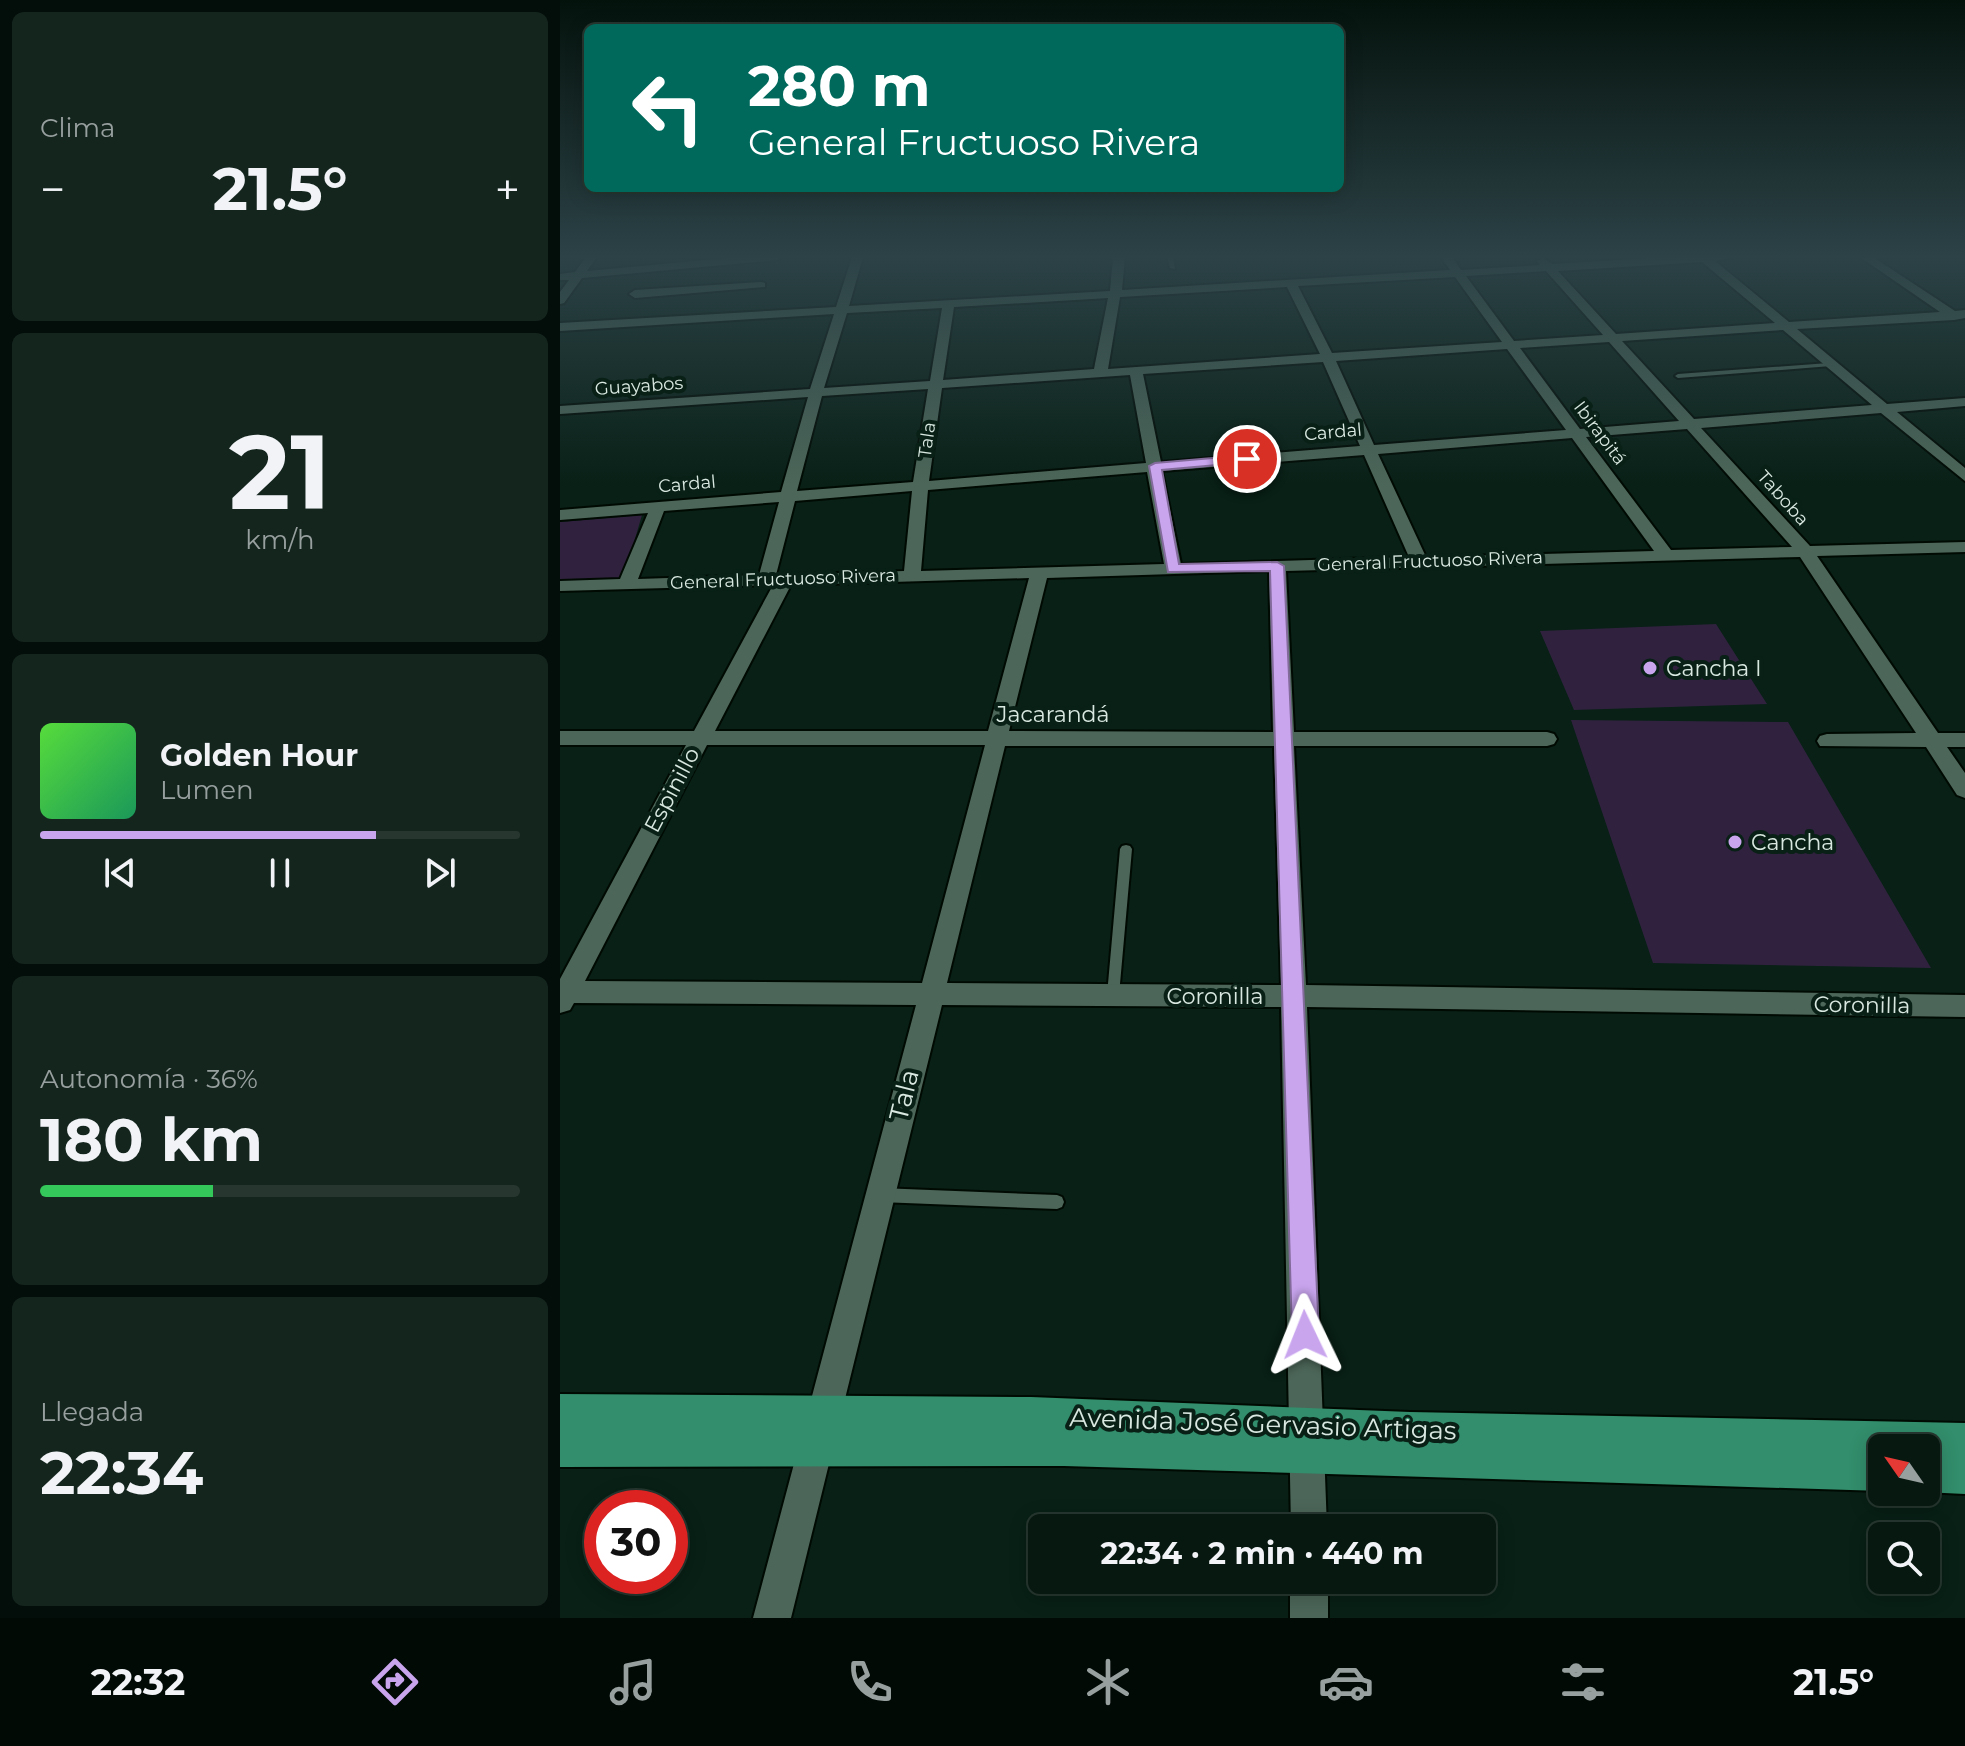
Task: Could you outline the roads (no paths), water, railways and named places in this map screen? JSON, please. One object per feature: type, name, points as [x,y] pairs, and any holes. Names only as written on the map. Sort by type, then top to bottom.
[{"type":"main road","name":"Avenida José Gervasio Artigas","points":[[560,1413],[1064,1447],[1309,1442],[1965,1442]]},
{"type":"main road","name":"Avenida José Gervasio Artigas","points":[[560,1448],[818,1430]]},
{"type":"main road","name":"Avenida José Gervasio Artigas","points":[[1309,1442],[1868,1471]]},
{"type":"main road","points":[[1940,1474],[1965,1475]]},
{"type":"street","name":"Espinillo","points":[[562,996],[699,739],[775,579],[786,496],[836,333]]},
{"type":"street","name":"Tala","points":[[912,575],[920,487],[944,333]]},
{"type":"street","points":[[1101,372],[1105,333]]},
{"type":"street","points":[[1315,333],[1419,561]]},
{"type":"street","name":"Ibirapitá","points":[[1500,333],[1579,433],[1666,555]]},
{"type":"street","name":"Taboba","points":[[1605,333],[1805,551],[1965,790]]},
{"type":"street","name":"Guayabos","points":[[560,410],[1680,333]]},
{"type":"street","points":[[1792,333],[1965,476]]},
{"type":"street","points":[[1136,370],[1173,569]]},
{"type":"street","name":"Cardal","points":[[560,515],[1965,402]]},
{"type":"street","points":[[627,584],[658,507]]},
{"type":"street","name":"General Fructuoso Rivera","points":[[560,586],[1965,547]]},
{"type":"street","points":[[1277,566],[1294,996],[1309,1514]]},
{"type":"street","name":"Tala","points":[[772,1618],[1039,573]]},
{"type":"street","name":"Jacarandá","points":[[560,738],[1547,739]]},
{"type":"street","points":[[1827,741],[1965,740]]},
{"type":"street","name":"Coronilla","points":[[562,996],[930,993],[1965,1006]]},
{"type":"street","points":[[1309,1594],[1309,1618]]},
{"type":"lane","points":[[1678,376],[1829,365]]},
{"type":"lane","points":[[1113,995],[1126,849]]},
{"type":"lane","points":[[879,1195],[1057,1202]]},
{"type":"place","name":"Cancha I","points":[[1650,668]]},
{"type":"place","name":"Cancha","points":[[1735,842]]}]
